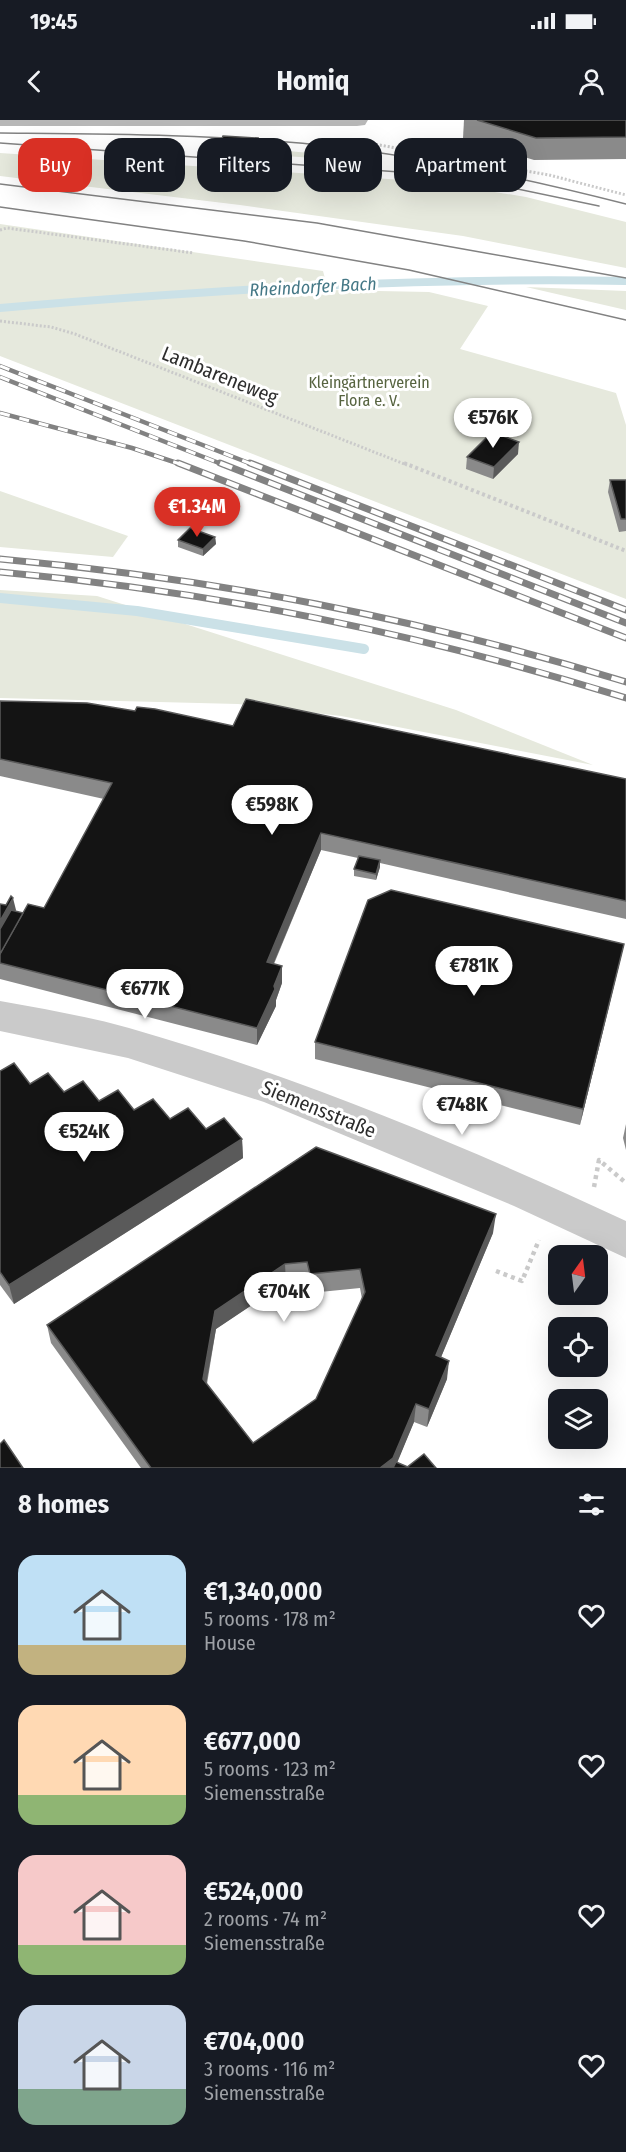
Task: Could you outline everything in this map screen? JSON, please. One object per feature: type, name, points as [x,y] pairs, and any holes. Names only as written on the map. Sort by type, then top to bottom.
[{"type":"main road","points":[[0,120],[167,122],[357,120]]},
{"type":"street","name":"Siemensstraße","points":[[0,1016],[74,1030],[128,1044],[274,1089],[528,1194],[626,1240]]},
{"type":"path","points":[[382,146],[549,175],[626,195]]},
{"type":"path","points":[[0,230],[7,228],[194,253]]},
{"type":"path","name":"Lambareneweg","points":[[0,321],[51,327],[75,334],[626,551]]},
{"type":"path","points":[[600,1160],[626,1183]]},
{"type":"path","points":[[496,1271],[522,1281],[539,1240]]},
{"type":"green space","points":[[292,151],[304,152],[304,157],[292,156]]},
{"type":"green space","points":[[0,153],[18,154],[18,178],[0,176]]},
{"type":"green space","points":[[92,159],[104,160],[104,189],[92,187]]},
{"type":"green space","points":[[185,165],[197,166],[197,192],[292,192],[292,173],[304,173],[304,192],[382,192],[382,179],[394,179],[394,192],[495,192],[526,197],[626,222],[626,268],[463,236],[132,192],[185,192]]},
{"type":"green space","name":"Kleingärtnerverein Flora e. V.","points":[[0,224],[323,271],[328,290],[429,292],[488,306],[460,349],[616,393],[626,425],[626,599],[0,356]]},
{"type":"green space","points":[[526,287],[626,291],[626,310]]},
{"type":"green space","points":[[0,491],[128,536],[113,557],[0,547]]},
{"type":"green space","points":[[0,590],[97,596],[456,710],[593,765],[341,716],[238,704],[0,698]]},
{"type":"building","points":[[477,120],[626,120],[626,137],[536,138]]},
{"type":"building","points":[[223,136],[258,138],[222,138]]},
{"type":"building","points":[[492,432],[519,442],[494,467],[467,457]]},
{"type":"building","points":[[610,480],[626,480],[626,519],[621,519]]},
{"type":"building","points":[[190,528],[215,537],[203,549],[178,540]]},
{"type":"building","points":[[246,699],[626,779],[626,901],[321,833],[267,962],[282,966],[274,986],[275,989],[257,1028],[0,963],[0,954],[28,904],[44,908],[112,783],[0,759],[0,701],[87,703],[135,711],[137,707],[233,726]]},
{"type":"building","points":[[359,856],[380,860],[376,874],[354,869]]},
{"type":"building","points":[[391,890],[624,944],[583,1109],[315,1042],[368,900]]},
{"type":"building","points":[[11,896],[13,898],[0,921],[0,904],[6,905]]},
{"type":"building","points":[[11,910],[23,913],[0,954],[0,929]]},
{"type":"building","points":[[14,1063],[30,1084],[48,1073],[64,1092],[83,1081],[99,1101],[118,1090],[134,1110],[153,1099],[170,1119],[188,1108],[206,1129],[224,1118],[242,1139],[9,1285],[0,1272],[0,1071]]},
{"type":"building","points":[[316,1147],[496,1214],[436,1355],[449,1361],[429,1409],[416,1404],[393,1458],[380,1468],[151,1468],[47,1325]],"holes":[[[307,1262],[310,1274],[360,1269],[365,1292],[316,1399],[253,1443],[203,1379],[215,1311],[285,1264]]]},
{"type":"building","points":[[4,1440],[23,1468],[0,1468],[0,1444]]},
{"type":"building","points":[[424,1454],[436,1468],[406,1468]]},
{"type":"building","points":[[396,1462],[408,1467],[393,1468]]},
{"type":"waterway","name":"Rheindorfer Bach","points":[[0,308],[313,286],[469,281],[626,281]]},
{"type":"waterway","points":[[0,598],[137,611],[364,649]]},
{"type":"tram line","points":[[0,133],[199,137],[318,145],[396,155],[473,169],[626,204]]},
{"type":"tram line","points":[[0,143],[427,174],[494,184],[599,206]]},
{"type":"tram line","points":[[0,184],[317,223],[626,278]]},
{"type":"tram line","points":[[0,207],[244,241],[409,270],[626,320]]},
{"type":"railway","points":[[0,366],[254,465]]},
{"type":"railway","points":[[0,377],[224,465]]},
{"type":"railway","points":[[0,413],[132,448],[183,465]]},
{"type":"railway","points":[[178,463],[626,638]]},
{"type":"railway","points":[[220,463],[626,623]]},
{"type":"railway","points":[[250,463],[626,610]]},
{"type":"railway","points":[[0,559],[160,578],[316,604],[471,639],[626,682]]},
{"type":"railway","points":[[0,572],[160,591],[316,618],[471,654],[626,698]]}]
